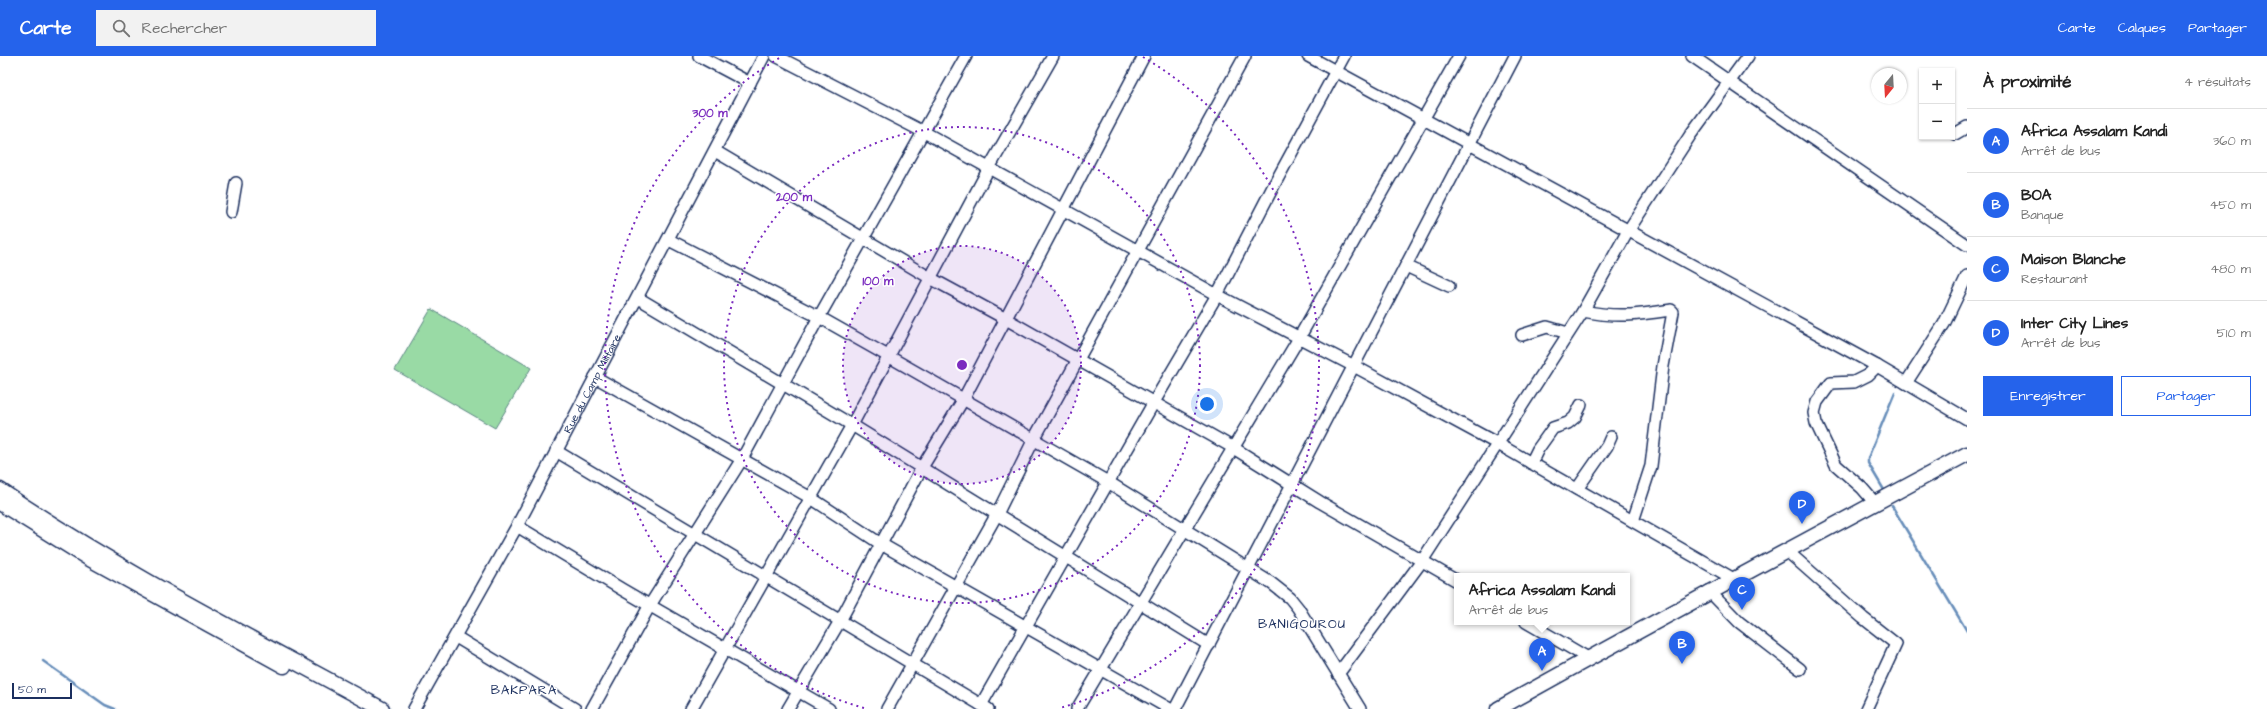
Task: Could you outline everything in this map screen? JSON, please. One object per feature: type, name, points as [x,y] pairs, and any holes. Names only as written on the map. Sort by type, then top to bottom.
[{"type":"main road","points":[[1498,709],[1732,578],[1787,551],[1967,454]]},
{"type":"main road","points":[[0,490],[38,515],[131,570],[382,709]]},
{"type":"main road","points":[[0,503],[88,558],[362,709]]},
{"type":"street","points":[[699,56],[750,83]]},
{"type":"street","name":"Rue du Camp Militaire","points":[[414,709],[518,526],[764,56]]},
{"type":"street","points":[[776,56],[924,132],[1218,295],[1354,366],[1498,444],[1732,578]]},
{"type":"street","points":[[592,709],[650,605],[696,535],[742,459],[781,385],[966,56]]},
{"type":"street","points":[[692,709],[852,425],[888,356],[932,279],[989,168],[1053,56]]},
{"type":"street","points":[[788,709],[840,621],[921,469],[963,400],[1144,56]]},
{"type":"street","points":[[886,709],[913,665],[955,586],[997,514],[1033,441],[1079,360],[1202,130],[1245,56]]},
{"type":"street","points":[[1308,56],[1877,366],[1967,419]]},
{"type":"street","points":[[556,451],[984,707],[1108,482],[1218,295],[1273,187],[1344,56]]},
{"type":"street","points":[[1077,709],[1141,603],[1183,528],[1299,338],[1459,56]]},
{"type":"street","points":[[1175,709],[1515,56]]},
{"type":"street","points":[[1692,56],[1967,246]]},
{"type":"street","points":[[1338,674],[1422,561],[1583,311],[1628,231],[1691,134],[1748,56]]},
{"type":"street","points":[[1955,134],[1967,127]]},
{"type":"street","points":[[714,151],[932,279],[1006,318],[1232,447],[1291,484],[1454,579]]},
{"type":"street","points":[[231,212],[236,183]]},
{"type":"street","points":[[669,240],[819,317],[888,356],[1033,441],[1108,482],[1271,583],[1290,598],[1360,709]]},
{"type":"street","points":[[1406,266],[1449,286]]},
{"type":"street","points":[[1906,383],[1944,324],[1967,276]]},
{"type":"street","points":[[638,298],[781,385],[852,425],[921,469],[997,514],[1209,645]]},
{"type":"street","points":[[1583,311],[1607,316],[1628,316],[1671,310],[1673,312],[1663,366],[1651,466],[1633,522]]},
{"type":"street","points":[[1522,335],[1547,327],[1568,333]]},
{"type":"street","points":[[1875,503],[1833,461],[1816,423],[1814,413],[1820,395],[1831,383],[1854,382],[1868,375],[1877,366]]},
{"type":"street","points":[[595,377],[811,498],[881,544],[1170,709]]},
{"type":"street","points":[[1531,463],[1538,449],[1553,428],[1568,423],[1574,417],[1581,405]]},
{"type":"street","points":[[1577,489],[1607,446],[1611,437]]},
{"type":"street","points":[[518,526],[829,709]]},
{"type":"street","points":[[1787,551],[1863,618],[1896,644],[1866,709]]},
{"type":"street","points":[[1709,591],[1739,622],[1800,669]]},
{"type":"street","points":[[1531,625],[1588,658]]},
{"type":"street","points":[[456,637],[575,709]]},
{"type":"green space","points":[[431,309],[531,368],[495,428],[395,370]]},
{"type":"waterway","points":[[1884,490],[1868,463],[1868,458],[1895,392]]},
{"type":"waterway","points":[[1892,506],[1967,631]]},
{"type":"waterway","points":[[43,661],[105,705],[115,709]]},
{"type":"place","name":"Inter City Lines","points":[[1802,524]]},
{"type":"place","name":"Maison Blanche","points":[[1742,610]]},
{"type":"place","name":"BOA","points":[[1682,664]]},
{"type":"place","name":"Africa Assalam Kandi","points":[[1542,671]]},
{"type":"district","name":"BANIGOUROU","points":[[1302,624]]},
{"type":"district","name":"BAKPARA","points":[[524,690]]}]
